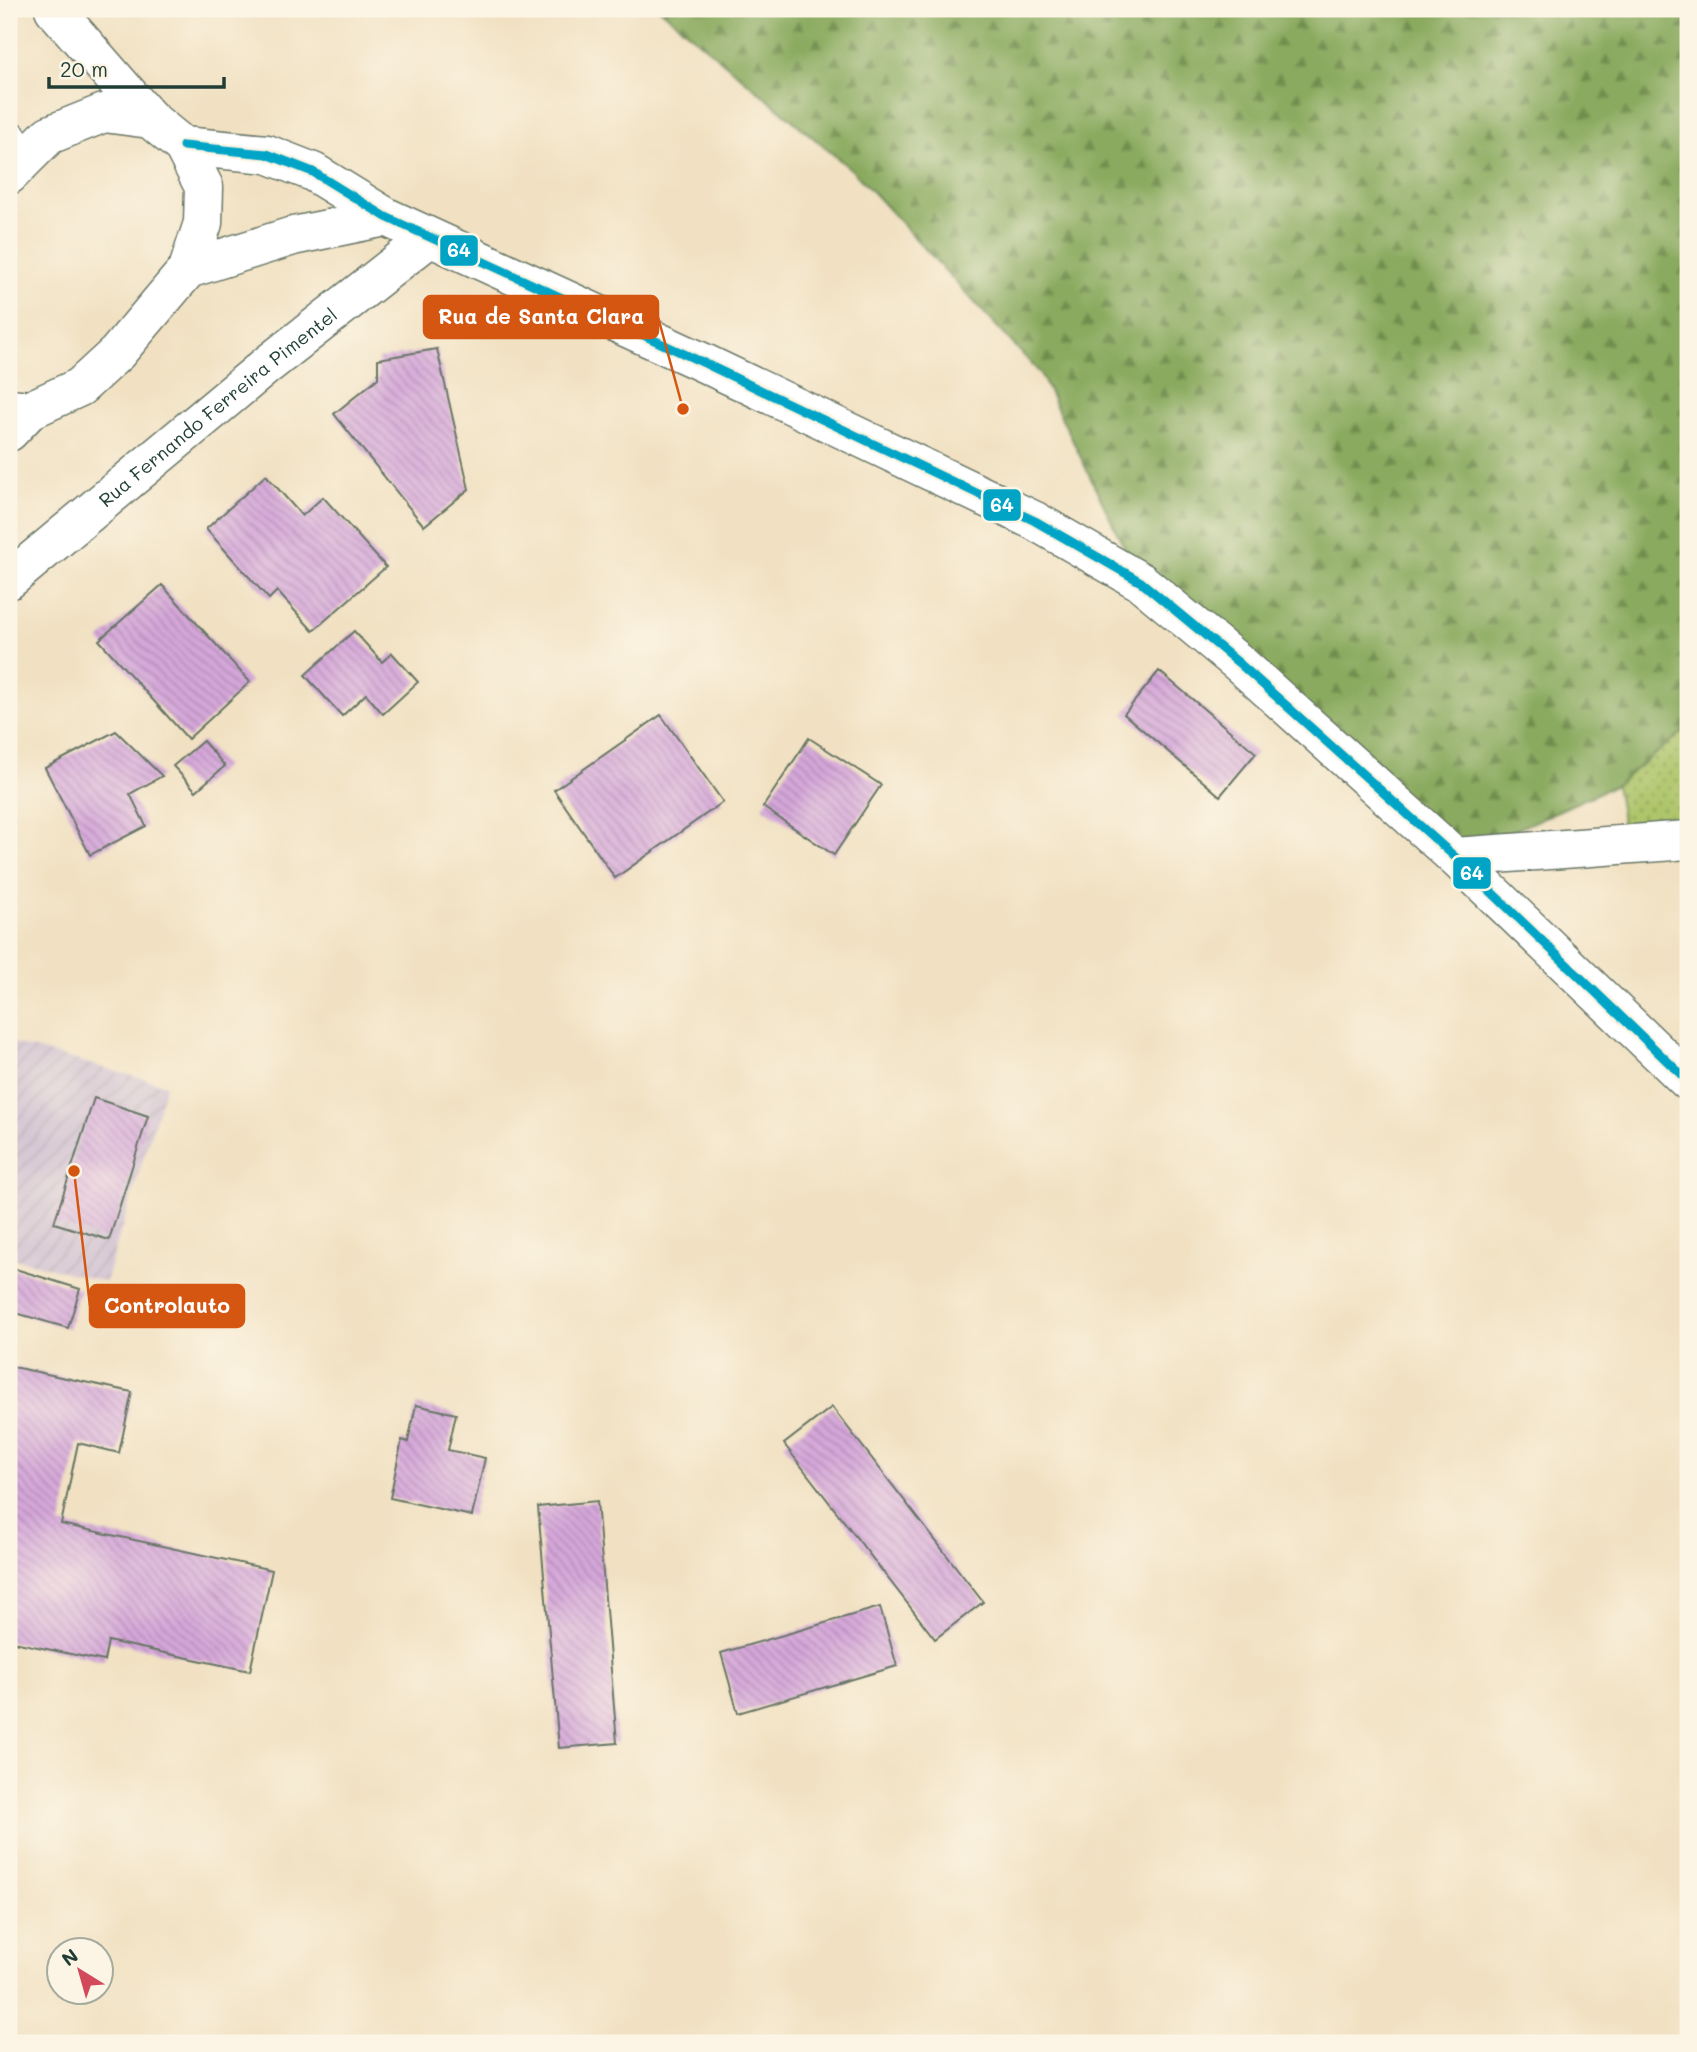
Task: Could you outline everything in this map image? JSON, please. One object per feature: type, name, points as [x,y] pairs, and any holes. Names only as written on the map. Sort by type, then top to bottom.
[{"type":"main road","points":[[16,417],[80,387],[117,353],[188,269],[203,223],[204,187],[183,146],[150,119],[54,9]]},
{"type":"main road","points":[[11,160],[49,135],[104,113],[150,119]]},
{"type":"main road","points":[[183,146],[267,154],[313,172],[386,217],[704,363],[1035,521],[1141,582],[1241,664],[1455,857],[1688,1081]]},
{"type":"main road","points":[[188,269],[293,236],[386,217]]},
{"type":"main road","name":"Rua Fernando Ferreira Pimentel","points":[[9,580],[267,365],[429,238]]},
{"type":"main road","points":[[1455,857],[1688,840]]},
{"type":"shaded area","points":[[9,1042],[166,1085],[105,1282],[9,1257]]},
{"type":"green space","points":[[660,9],[1688,9],[1688,728],[1616,785],[1455,857],[1141,582],[1040,373],[853,171]]},
{"type":"green space","points":[[1688,728],[1688,827],[1624,832],[1616,785]]},
{"type":"building","points":[[437,349],[469,489],[424,526],[334,414],[378,378],[378,359]]},
{"type":"building","points":[[266,475],[302,516],[323,497],[386,567],[313,631],[277,591],[269,599],[206,529]]},
{"type":"building","points":[[162,585],[250,682],[188,739],[99,640]]},
{"type":"building","points":[[354,631],[382,662],[392,653],[418,682],[383,714],[366,694],[342,716],[305,675]]},
{"type":"building","points":[[1159,671],[1256,753],[1220,796],[1124,714]]},
{"type":"building","points":[[661,715],[723,802],[615,878],[554,790]]},
{"type":"building","points":[[116,731],[162,776],[130,794],[146,826],[90,855],[45,768]]},
{"type":"building","points":[[809,738],[881,785],[834,855],[763,807]]},
{"type":"building","points":[[203,741],[225,766],[196,791],[173,766]]},
{"type":"building","points":[[94,1098],[148,1116],[109,1240],[54,1223]]},
{"type":"building","points":[[9,1267],[80,1289],[68,1328],[9,1311]]},
{"type":"building","points":[[9,1366],[132,1392],[119,1453],[78,1443],[61,1524],[272,1570],[250,1671],[108,1641],[104,1661],[9,1641]]},
{"type":"building","points":[[416,1405],[456,1414],[448,1450],[485,1458],[472,1516],[390,1498],[402,1440],[408,1442]]},
{"type":"building","points":[[832,1407],[983,1602],[935,1639],[784,1444]]},
{"type":"building","points":[[597,1501],[617,1743],[559,1748],[538,1507]]},
{"type":"building","points":[[880,1607],[897,1666],[738,1713],[721,1653]]},
{"type":"transit line","name":"64","points":[[183,146],[267,154],[313,172],[386,217],[704,363],[1035,521],[1141,582],[1240,664],[1455,857],[1688,1081]]},
{"type":"place","name":"Rua de Santa Clara","points":[[683,409]]},
{"type":"place","name":"Controlauto","points":[[74,1171]]}]
